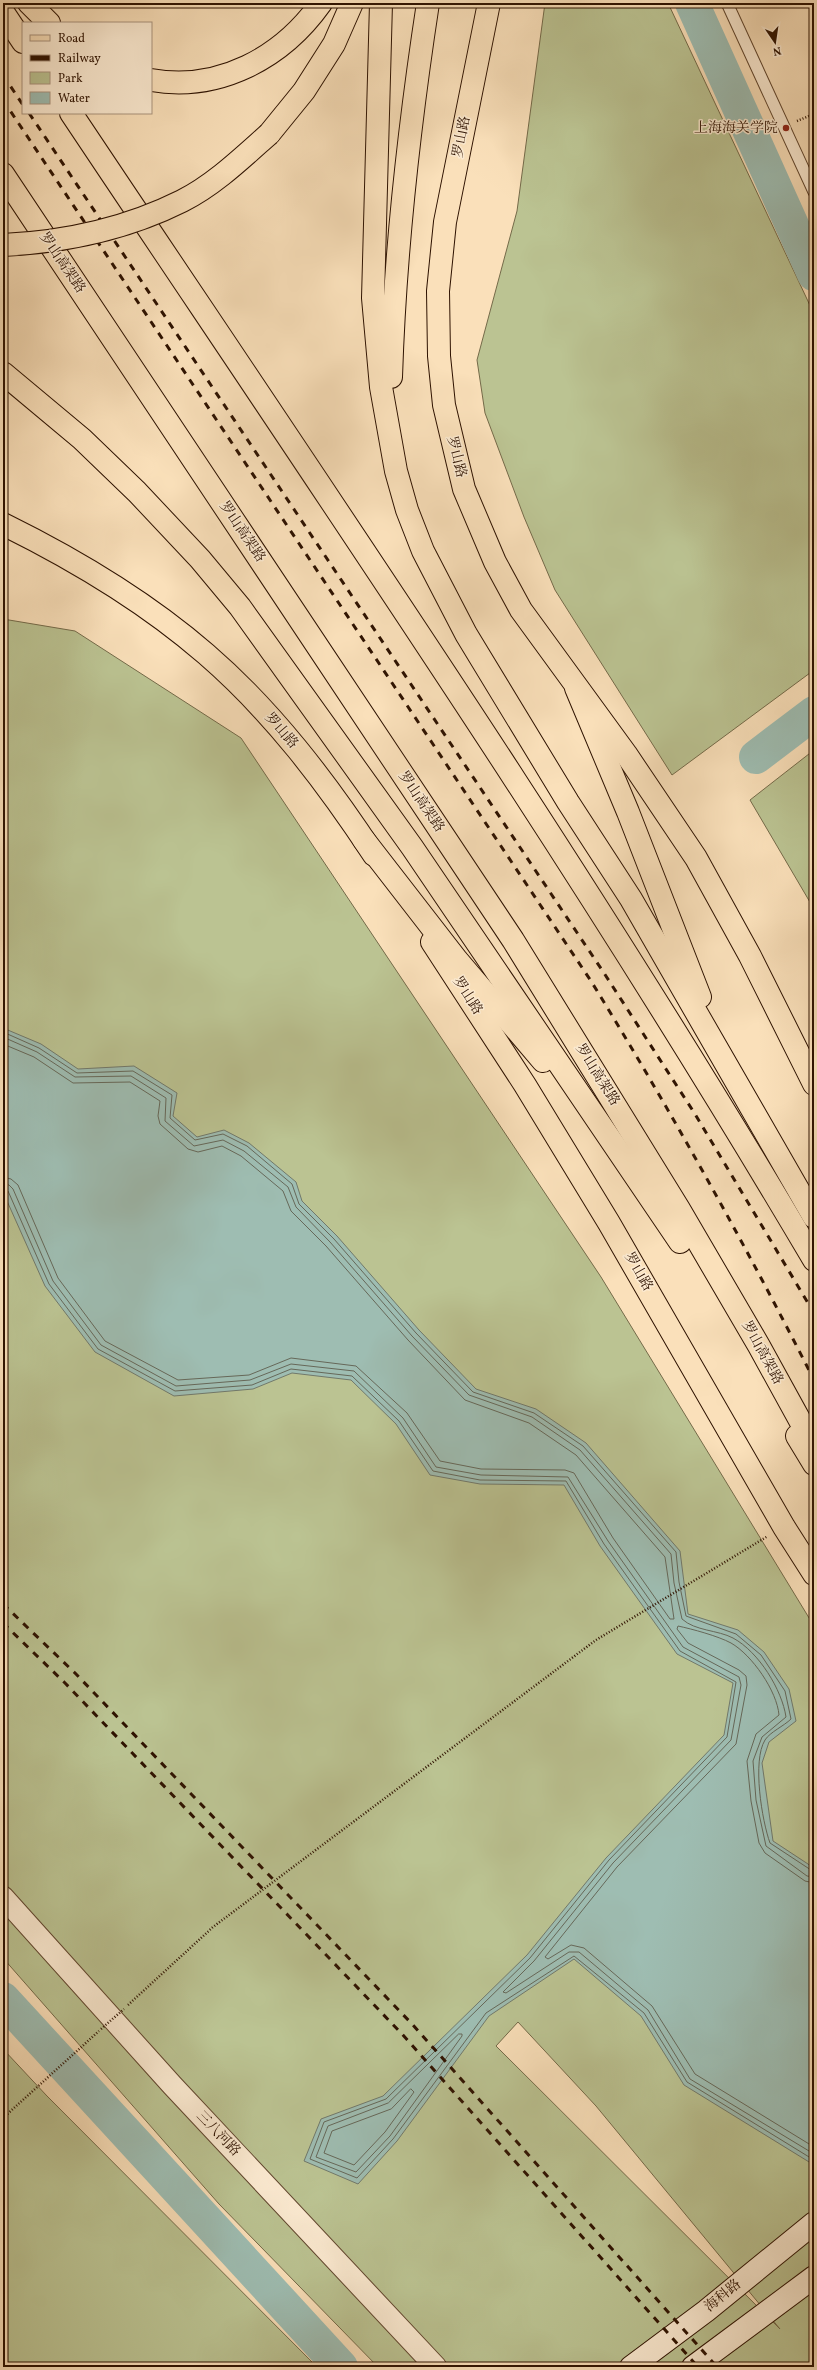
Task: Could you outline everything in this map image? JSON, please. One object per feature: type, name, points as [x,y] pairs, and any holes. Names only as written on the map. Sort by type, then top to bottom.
[{"type":"main road","points":[[29,3],[48,22]]},
{"type":"main road","points":[[152,80],[166,82],[204,81],[240,71],[274,52],[300,30],[322,3]]},
{"type":"main road","points":[[3,245],[44,243],[90,234],[135,221],[183,200],[221,174],[269,134],[304,91],[334,44],[352,3]]},
{"type":"main road","points":[[381,3],[383,299],[388,430],[396,471],[407,510],[423,552],[442,591],[466,634],[568,802],[631,898],[814,1217]]},
{"type":"main road","points":[[383,299],[428,3]]},
{"type":"main road","name":"罗山路","points":[[489,3],[445,222],[438,291],[438,356],[444,405],[464,489],[495,562],[521,610],[576,688],[626,754],[696,858],[750,956],[814,1084]]},
{"type":"main road","points":[[3,12],[22,40]]},
{"type":"main road","points":[[72,114],[588,891],[756,1161],[814,1260]]},
{"type":"main road","name":"罗山高架路","points":[[3,174],[521,953],[679,1210],[759,1346],[814,1446]]},
{"type":"main road","points":[[3,372],[82,439],[138,492],[200,559],[278,660],[412,847],[666,1217],[814,1464]]},
{"type":"main road","points":[[3,391],[78,442],[138,492]]},
{"type":"main road","name":"罗山路","points":[[3,524],[64,554],[116,586],[167,622],[207,654],[280,728],[324,783],[364,840],[537,1104],[629,1257],[784,1527],[814,1574]]},
{"type":"main road","points":[[576,688],[628,812],[710,1023],[753,1110]]},
{"type":"main road","points":[[364,840],[457,960],[567,1088],[666,1217]]},
{"type":"street","name":"三八河路","points":[[3,1897],[172,2085],[304,2224],[436,2367]]},
{"type":"street","name":"海科路","points":[[630,2367],[706,2311],[814,2223]]},
{"type":"street","points":[[693,2367],[814,2277]]},
{"type":"lane","points":[[727,3],[814,192]]},
{"type":"path","points":[[784,128],[809,116],[814,126]]},
{"type":"path","points":[[3,2118],[214,1927],[596,1640],[784,1527]]},
{"type":"green space","points":[[545,3],[668,3],[814,314],[814,670],[672,775],[555,590],[524,517],[485,413],[477,360],[517,211]]},
{"type":"green space","points":[[3,619],[75,631],[241,738],[601,1277],[814,1626],[814,2367],[378,2367],[219,2204],[3,1958]],"holes":[[[518,2022],[596,2106],[780,2329],[496,2046]]]},
{"type":"green space","points":[[814,750],[814,909],[750,800]]},
{"type":"green space","points":[[3,2049],[47,2096],[317,2367],[3,2367]]},
{"type":"water","points":[[3,1028],[41,1044],[78,1069],[134,1066],[177,1093],[173,1116],[197,1137],[224,1130],[249,1143],[296,1182],[302,1201],[337,1236],[419,1330],[476,1389],[536,1409],[586,1443],[680,1551],[688,1614],[738,1630],[764,1652],[789,1689],[796,1721],[769,1742],[762,1763],[773,1841],[808,1864],[814,1870],[814,2165],[684,2085],[641,2016],[574,1959],[489,2016],[397,2141],[358,2184],[304,2161],[321,2119],[383,2096],[527,1955],[606,1858],[724,1735],[733,1683],[677,1654],[600,1546],[564,1485],[480,1484],[430,1475],[396,1424],[351,1380],[292,1373],[253,1389],[174,1396],[95,1352],[45,1286],[3,1192]]},
{"type":"waterway","points":[[692,3],[814,274]]},
{"type":"waterway","points":[[756,757],[814,713]]},
{"type":"waterway","points":[[3,1999],[341,2367]]},
{"type":"railway","points":[[3,75],[22,104]]},
{"type":"railway","points":[[3,100],[591,981],[707,1178],[814,1380]]},
{"type":"railway","points":[[30,114],[604,973],[695,1114],[814,1313]]},
{"type":"railway","points":[[3,1604],[75,1673],[413,2025],[717,2367]]},
{"type":"railway","points":[[3,1623],[65,1683],[402,2034],[698,2367]]},
{"type":"place","name":"上海海关学院","points":[[786,128]]}]
